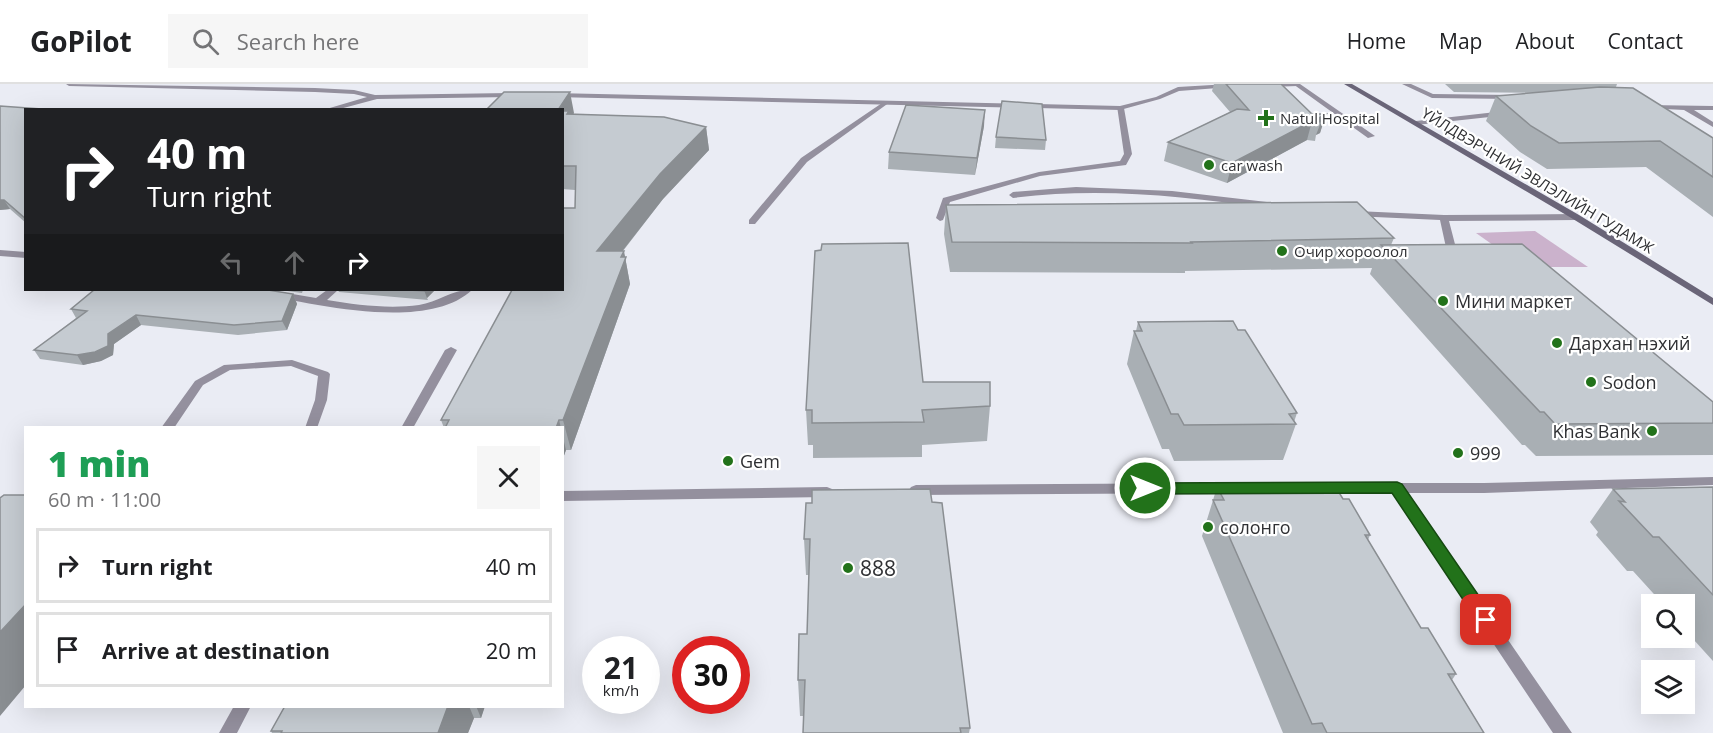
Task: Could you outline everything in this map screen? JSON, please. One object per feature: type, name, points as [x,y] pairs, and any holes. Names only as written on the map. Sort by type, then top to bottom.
[{"type":"main road","name":"ҮЙЛДВЭРЧНИЙ ЭВЛЭЛИЙН ГУДАМЖ","points":[[1347,84],[1576,217],[1713,302]]},
{"type":"street","points":[[69,84],[315,90],[354,92],[377,97],[520,95]]},
{"type":"street","points":[[1262,85],[1296,84],[1371,135]]},
{"type":"street","points":[[1405,84],[1432,96],[1518,97]]},
{"type":"street","points":[[543,95],[1120,108],[1152,100],[1178,89],[1240,86]]},
{"type":"street","points":[[334,108],[377,97]]},
{"type":"street","points":[[752,222],[804,160],[887,102]]},
{"type":"street","points":[[1644,107],[1713,108]]},
{"type":"street","points":[[1684,107],[1713,125]]},
{"type":"street","points":[[940,218],[946,200],[1039,174],[1123,163],[1128,154],[1120,108]]},
{"type":"street","points":[[1416,123],[1515,112]]},
{"type":"street","points":[[1013,195],[1053,188],[1093,188],[1194,195],[1282,207]]},
{"type":"street","points":[[1340,212],[1444,218],[1576,217]]},
{"type":"street","points":[[1444,218],[1452,252]]},
{"type":"street","points":[[0,254],[24,255]]},
{"type":"street","points":[[261,291],[361,308],[402,310],[450,302],[466,291]]},
{"type":"street","points":[[320,300],[332,291]]},
{"type":"street","points":[[408,426],[452,351]]},
{"type":"street","points":[[168,426],[199,383],[228,367],[292,363],[324,374],[321,400],[312,426]]},
{"type":"street","points":[[1302,488],[1484,488],[1713,481]]},
{"type":"street","points":[[897,491],[1242,488]]},
{"type":"street","points":[[1397,488],[1563,733]]},
{"type":"street","points":[[564,496],[837,491]]},
{"type":"street","points":[[228,733],[242,708]]},
{"type":"shaded area","points":[[1535,231],[1588,267],[1524,267],[1476,233]]},
{"type":"building","points":[[1226,84],[1281,84],[1312,114],[1326,114],[1317,119],[1321,122],[1312,121],[1232,163],[1168,142],[1237,109],[1249,110]]},
{"type":"building","points":[[1600,87],[1633,88],[1713,138],[1713,177],[1660,141],[1559,143],[1531,126],[1496,96]]},
{"type":"building","points":[[504,92],[570,92],[559,108],[488,108]]},
{"type":"building","points":[[1002,101],[1042,104],[1046,140],[996,137]]},
{"type":"building","points":[[906,105],[985,110],[977,158],[889,152]]},
{"type":"building","points":[[0,106],[28,108],[24,108],[24,217],[4,200],[0,200]]},
{"type":"building","points":[[564,111],[569,111],[567,114],[664,117],[706,127],[660,174],[597,251],[624,251],[621,257],[626,257],[563,420],[559,420],[557,426],[446,426],[449,420],[441,420],[511,291],[564,291],[564,208],[575,208],[576,166],[564,166]]},
{"type":"building","points":[[1357,202],[1394,238],[1192,243],[952,242],[946,205]]},
{"type":"building","points":[[908,243],[923,382],[990,382],[990,406],[922,410],[924,422],[812,423],[812,410],[806,410],[815,251],[821,250],[822,244]]},
{"type":"building","points":[[1522,244],[1713,402],[1713,423],[1555,424],[1544,412],[1540,412],[1381,245]]},
{"type":"building","points":[[93,291],[274,291],[293,294],[282,321],[234,325],[136,315],[108,334],[108,346],[95,352],[77,355],[34,350],[87,311],[71,309]]},
{"type":"building","points":[[1233,321],[1238,330],[1245,330],[1297,413],[1289,414],[1296,424],[1184,425],[1178,414],[1171,414],[1134,331],[1142,331],[1138,322]]},
{"type":"building","points":[[1335,486],[1343,499],[1349,499],[1370,535],[1365,535],[1421,628],[1428,628],[1456,674],[1448,674],[1484,733],[1327,733],[1322,723],[1312,724],[1213,500],[1224,500],[1217,487]]},
{"type":"building","points":[[1713,487],[1713,595],[1659,537],[1653,537],[1619,501],[1625,502],[1613,489]]},
{"type":"building","points":[[930,489],[932,502],[942,503],[970,728],[960,728],[961,733],[803,733],[805,680],[798,680],[799,634],[807,634],[810,539],[804,539],[806,503],[812,503],[812,490]]},
{"type":"building","points":[[4,495],[24,495],[24,606],[0,632],[0,498]]},
{"type":"building","points":[[284,708],[447,708],[438,733],[281,733],[282,731],[271,731]]},
{"type":"place","name":"Natul Hospital","points":[[1266,118]]},
{"type":"place","name":"car wash","points":[[1209,165]]},
{"type":"place","name":"Очир хороолол","points":[[1282,251]]},
{"type":"place","name":"Мини маркет","points":[[1443,301]]},
{"type":"place","name":"Дархан нэхий","points":[[1557,343]]},
{"type":"place","name":"Sodon","points":[[1591,382]]},
{"type":"place","name":"Khas Bank","points":[[1652,431]]},
{"type":"place","name":"999","points":[[1458,453]]},
{"type":"place","name":"Gem","points":[[728,461]]},
{"type":"place","name":"солонго","points":[[1208,527]]},
{"type":"place","name":"888","points":[[848,568]]},
{"type":"route","points":[[1145,488],[1397,488],[1486,620]]}]
